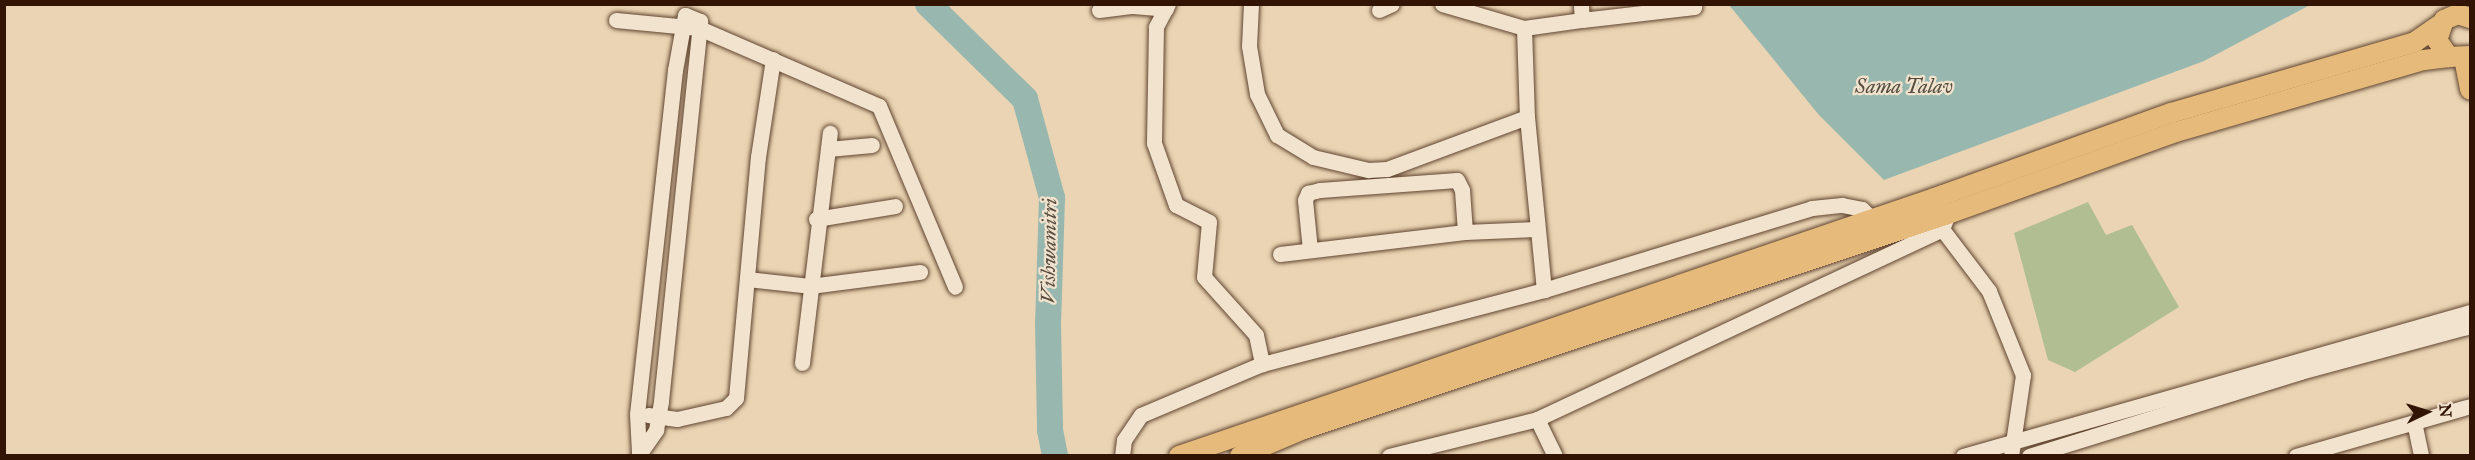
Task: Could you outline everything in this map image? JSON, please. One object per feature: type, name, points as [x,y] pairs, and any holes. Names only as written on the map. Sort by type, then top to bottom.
[{"type":"main road","points":[[2441,4],[2437,40],[2461,57],[2470,89]]},
{"type":"main road","points":[[2274,94],[2415,42],[2451,16],[2467,13]]},
{"type":"main road","points":[[1179,456],[1872,219],[2198,115],[2274,94],[2424,60],[2461,57]]},
{"type":"main road","points":[[1240,456],[1305,429],[1945,222],[2198,115]]},
{"type":"street","points":[[1251,4],[1249,46],[1257,94],[1277,135],[1312,157],[1368,170],[1387,169],[1527,117]]},
{"type":"street","points":[[1442,4],[1524,28],[1582,12],[1694,7]]},
{"type":"street","points":[[1100,10],[1133,6],[1167,7],[1156,27],[1154,143],[1176,205],[1209,222],[1204,277],[1256,335],[1262,364]]},
{"type":"street","points":[[685,15],[698,18],[699,28],[658,417],[656,430],[639,454],[637,414],[664,172],[685,15]]},
{"type":"street","points":[[616,20],[682,26]]},
{"type":"street","points":[[699,28],[879,106],[955,287]]},
{"type":"street","points":[[1524,28],[1527,117],[1536,229],[1544,290]]},
{"type":"street","points":[[637,414],[677,419],[732,404],[773,59]]},
{"type":"street","points":[[802,363],[816,219],[829,141],[872,145]]},
{"type":"street","points":[[664,172],[683,173]]},
{"type":"street","points":[[1310,250],[1305,200],[1308,193],[1320,190],[1457,180],[1462,190],[1466,232]]},
{"type":"street","points":[[1122,456],[1124,440],[1141,415],[1262,364],[1544,290],[1812,208],[1842,205],[1862,209],[1872,219]]},
{"type":"street","points":[[816,219],[895,206]]},
{"type":"street","points":[[1389,456],[1537,419],[1945,222],[1989,291],[2023,375],[2012,449]]},
{"type":"street","points":[[1280,254],[1466,232],[1536,229]]},
{"type":"street","points":[[747,279],[810,286],[920,272]]},
{"type":"street","points":[[1963,456],[2012,449],[2071,425],[2215,392],[2470,312]]},
{"type":"street","points":[[2298,366],[2470,326]]},
{"type":"street","points":[[2029,456],[2075,450],[2215,392]]},
{"type":"street","points":[[2296,456],[2470,406]]},
{"type":"street","points":[[1537,419],[1555,456]]},
{"type":"street","points":[[2414,422],[2421,456]]},
{"type":"street","points":[[2071,425],[2075,450]]},
{"type":"green space","points":[[2088,202],[2106,235],[2132,225],[2179,307],[2075,372],[2048,360],[2014,233]]},
{"type":"water","name":"Sama Talav","points":[[1729,5],[2310,5],[2204,61],[1884,180],[1819,115]]},
{"type":"waterway","name":"Vishwamitri","points":[[928,4],[1025,99],[1052,198],[1048,323],[1050,430],[1055,456]]}]
